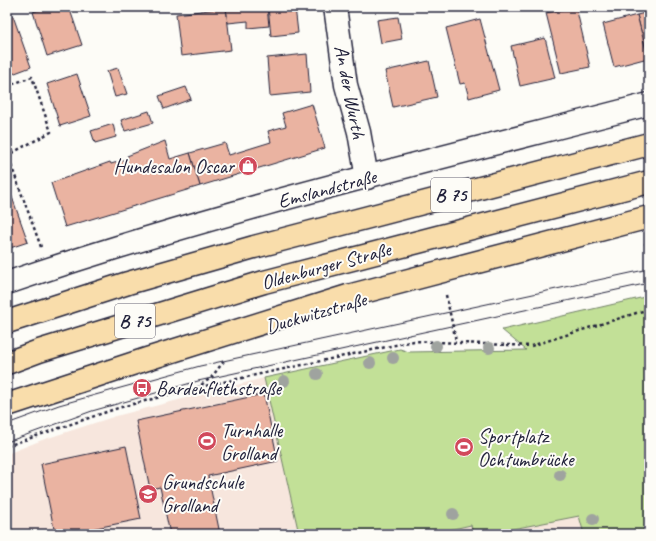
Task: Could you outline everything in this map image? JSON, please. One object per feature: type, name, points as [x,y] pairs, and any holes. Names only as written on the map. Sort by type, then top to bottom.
[{"type":"highway","name":"Oldenburger Straße","points":[[7,322],[128,283],[254,246],[649,144]]},
{"type":"highway","name":"Oldenburger Straße","points":[[7,363],[40,351],[264,282],[649,182]]},
{"type":"highway","points":[[7,405],[60,386],[348,296],[649,218]]},
{"type":"street","name":"An der Wurth","points":[[335,7],[346,85],[359,132],[367,178]]},
{"type":"street","name":"Emslandstraße","points":[[7,283],[128,244],[367,178],[649,104]]},
{"type":"path","points":[[7,86],[32,78],[51,132],[7,154],[43,250]]},
{"type":"path","points":[[643,240],[649,238]]},
{"type":"path","points":[[446,292],[456,341]]},
{"type":"path","points":[[7,446],[118,408],[198,387],[414,341],[456,341],[531,346],[649,309]]},
{"type":"path","points":[[198,387],[211,378],[225,360]]},
{"type":"shaded area","name":"Grundschule Grolland","points":[[264,378],[299,534],[7,534],[7,454],[42,440],[116,416]]},
{"type":"shaded area","points":[[579,515],[584,534],[487,534]]},
{"type":"shaded area","points":[[471,525],[473,534],[431,534]]},
{"type":"green space","name":"Sportplatz Ochtumbrücke","points":[[649,296],[649,534],[584,534],[579,516],[487,534],[473,534],[471,525],[431,534],[299,534],[264,378],[400,349],[409,352],[526,350],[502,330]]},
{"type":"building","points":[[48,7],[69,7],[82,45],[47,56],[33,12]]},
{"type":"building","points":[[218,7],[267,7],[269,26],[248,28],[248,21],[228,23],[226,8],[218,9]]},
{"type":"building","points":[[268,7],[295,7],[298,33],[271,36]]},
{"type":"building","points":[[576,7],[590,67],[561,73],[546,13]]},
{"type":"building","points":[[226,8],[231,50],[181,56],[176,14]]},
{"type":"building","points":[[649,12],[649,58],[648,58],[637,15]]},
{"type":"building","points":[[637,15],[648,58],[614,67],[603,24]]},
{"type":"building","points":[[13,16],[31,67],[7,76],[7,18]]},
{"type":"building","points":[[398,17],[402,39],[381,43],[377,20]]},
{"type":"building","points":[[480,19],[499,90],[469,98],[465,83],[460,84],[446,28]]},
{"type":"building","points":[[545,38],[555,78],[520,86],[511,46]]},
{"type":"building","points":[[307,54],[310,92],[270,96],[267,58]]},
{"type":"building","points":[[429,61],[437,97],[393,107],[385,71]]},
{"type":"building","points":[[118,68],[127,94],[115,97],[107,71]]},
{"type":"building","points":[[77,74],[91,116],[60,126],[47,84]]},
{"type":"building","points":[[186,87],[191,99],[164,109],[159,96]]},
{"type":"building","points":[[312,104],[325,148],[200,186],[190,153],[225,143],[229,155],[271,142],[268,131],[286,126],[282,113]]},
{"type":"building","points":[[149,111],[153,123],[125,131],[121,120]]},
{"type":"building","points":[[113,124],[116,137],[95,143],[91,131]]},
{"type":"building","points":[[165,141],[170,159],[190,153],[200,186],[65,227],[51,183],[110,162],[111,164],[128,159],[127,156]]},
{"type":"building","points":[[7,183],[28,242],[7,249]]},
{"type":"building","name":"Turnhalle Grolland","points":[[264,394],[278,461],[208,476],[220,534],[170,534],[160,487],[150,489],[136,421]]},
{"type":"building","points":[[126,446],[141,519],[66,534],[55,534],[41,464]]},
{"type":"tram line","points":[[7,424],[59,405],[200,366],[649,269]]},
{"type":"tram line","points":[[7,442],[92,411],[198,381],[649,283]]},
{"type":"place","name":"Hundesalon Oscar","points":[[248,166]]},
{"type":"place","name":"Bardenflethstraße","points":[[142,388]]},
{"type":"place","name":"Turnhalle Grolland","points":[[207,441]]},
{"type":"place","name":"Sportplatz Ochtumbrücke","points":[[464,447]]},
{"type":"place","name":"Grundschule Grolland","points":[[148,494]]}]
